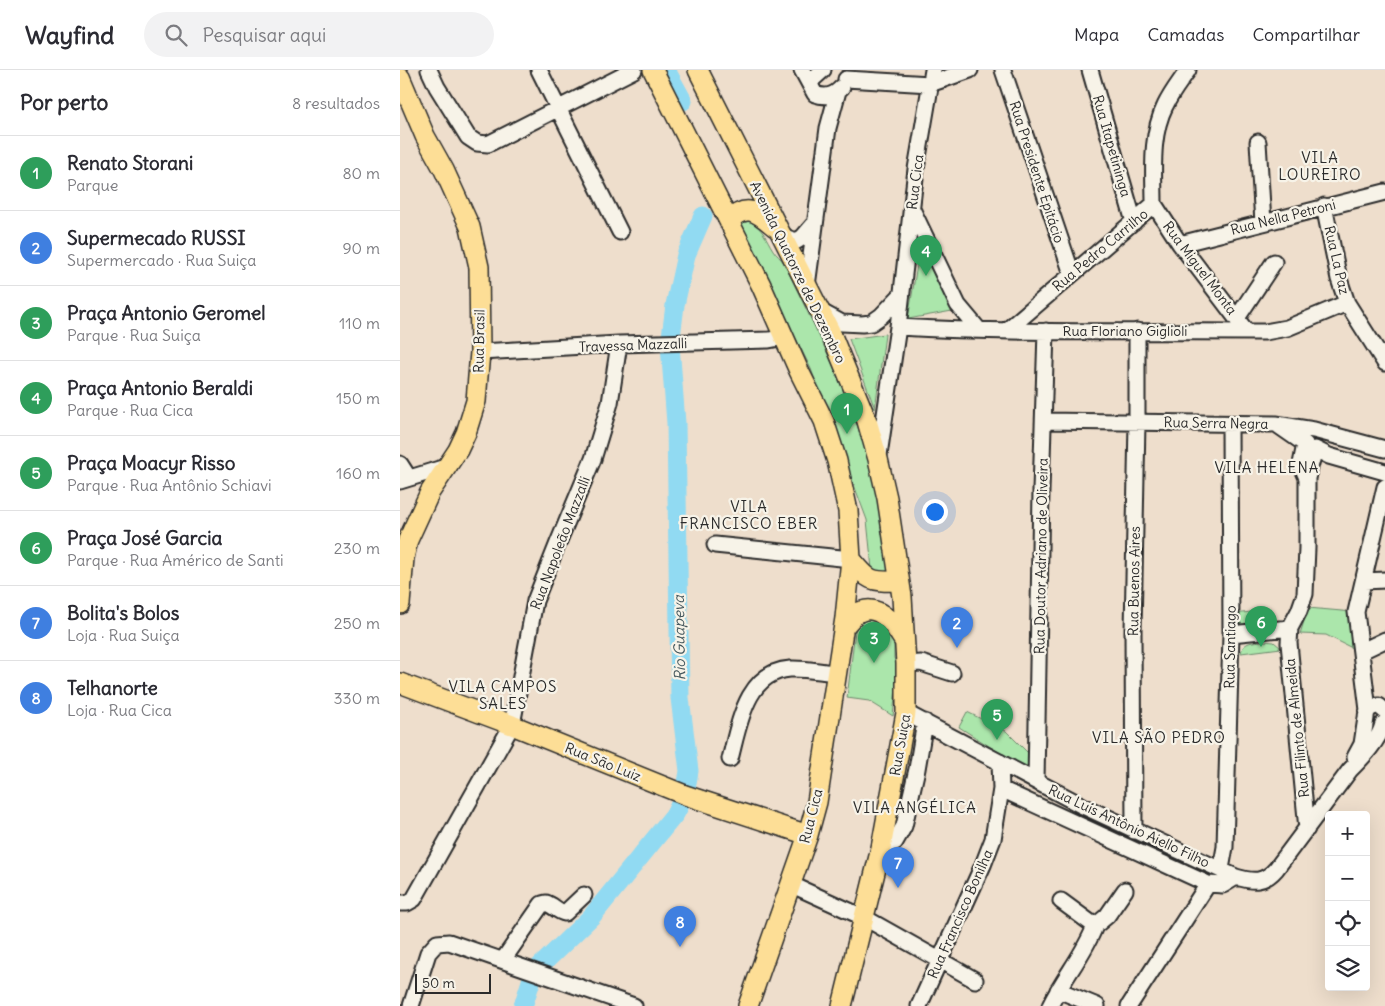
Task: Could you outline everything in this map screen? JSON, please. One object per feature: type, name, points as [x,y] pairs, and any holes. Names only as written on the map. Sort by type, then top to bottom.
[{"type":"main road","points":[[653,70],[729,221],[824,421],[837,461],[848,511],[851,558],[845,622]]},
{"type":"main road","name":"Avenida Quatorze de Dezembro","points":[[698,70],[806,286],[820,310],[867,421],[887,498],[899,581],[904,636]]},
{"type":"main road","name":"Rua Brasil","points":[[400,77],[425,136],[444,170],[470,228],[479,267],[480,352],[476,401],[466,433],[449,466],[430,492],[408,540],[404,558],[400,604]]},
{"type":"main road","points":[[729,221],[738,212],[749,210],[760,214],[778,229]]},
{"type":"main road","points":[[851,558],[867,578],[874,581],[899,581]]},
{"type":"main road","points":[[845,622],[863,610],[872,610],[879,612],[888,619],[904,636]]},
{"type":"main road","name":"Rua Cica","points":[[748,1006],[808,835],[817,802],[845,622]]},
{"type":"main road","name":"Rua Suiça","points":[[842,1006],[881,848],[906,713],[904,636]]},
{"type":"main road","name":"Rua São Luiz","points":[[400,683],[512,725],[674,791],[808,835]]},
{"type":"street","points":[[429,70],[437,87],[468,136],[477,143],[488,144],[634,70]]},
{"type":"street","points":[[538,70],[620,232]]},
{"type":"street","points":[[802,70],[816,78],[822,97],[829,96],[843,80],[932,77],[970,70]]},
{"type":"street","name":"Rua Presidente Epitácio","points":[[1003,70],[1072,274]]},
{"type":"street","name":"Rua Itapetininga","points":[[1090,70],[1134,222]]},
{"type":"street","name":"Rua Pedro Carrilho","points":[[1006,331],[1154,204],[1154,147],[1159,123],[1165,106],[1188,70]]},
{"type":"street","name":"Rua Cica","points":[[878,459],[898,327],[916,168],[932,77]]},
{"type":"street","points":[[816,78],[828,128]]},
{"type":"street","points":[[806,286],[828,128],[843,80]]},
{"type":"street","points":[[1258,142],[1263,223]]},
{"type":"street","name":"Rua Nella Petroni","points":[[1180,244],[1385,192]]},
{"type":"street","name":"Rua Miguel Monta","points":[[1154,204],[1180,244],[1246,332]]},
{"type":"street","name":"Rua La Paz","points":[[1324,206],[1339,279],[1347,303],[1385,363]]},
{"type":"street","points":[[912,209],[958,305],[979,330]]},
{"type":"street","points":[[778,229],[787,238],[797,241],[815,224]]},
{"type":"street","points":[[1237,318],[1274,262]]},
{"type":"street","points":[[820,310],[842,323],[871,323],[881,316],[901,295]]},
{"type":"street","name":"Rua Floriano Giglioli","points":[[898,327],[1006,331],[1265,332],[1287,328],[1347,303]]},
{"type":"street","points":[[950,330],[957,320],[958,305]]},
{"type":"street","name":"Rua Doutor Adriano de Oliveira","points":[[1036,781],[1046,331]]},
{"type":"street","name":"Rua Buenos Aires","points":[[1134,831],[1137,332]]},
{"type":"street","name":"Travessa Mazzalli","points":[[480,352],[619,344],[785,338]]},
{"type":"street","name":"Rua Napoleão Mazzalli","points":[[407,901],[512,725],[536,602],[593,459],[610,403],[619,344]]},
{"type":"street","name":"Rua Serra Negra","points":[[1044,422],[1276,424],[1314,430],[1385,449]]},
{"type":"street","name":"Rua Santiago","points":[[1221,869],[1225,847],[1231,634],[1230,424]]},
{"type":"street","points":[[1276,424],[1310,447],[1329,456],[1385,472]]},
{"type":"street","points":[[1231,634],[1290,628],[1299,611],[1305,594],[1308,548],[1307,478],[1301,464],[1310,447],[1314,430]]},
{"type":"street","points":[[400,464],[405,479],[449,466]]},
{"type":"street","points":[[1307,829],[1350,770],[1362,744],[1367,714],[1362,651],[1356,612],[1385,487]]},
{"type":"street","points":[[715,545],[851,558]]},
{"type":"street","points":[[1364,581],[1385,580]]},
{"type":"street","name":"Rua Filinto de Almeida","points":[[1290,628],[1289,643],[1307,829]]},
{"type":"street","points":[[1362,651],[1385,640]]},
{"type":"street","points":[[906,664],[921,663],[952,673]]},
{"type":"street","points":[[730,759],[746,702],[758,685],[774,673],[791,669],[837,673]]},
{"type":"street","points":[[1350,770],[1361,760],[1381,731],[1384,719],[1382,708],[1371,707],[1367,714]]},
{"type":"street","name":"Rua Luís Antônio Aiello Filho","points":[[906,713],[1134,831],[1236,877],[1261,881],[1270,876],[1307,829]]},
{"type":"street","points":[[881,848],[894,842],[904,826],[915,777],[924,722]]},
{"type":"street","name":"Rua Francisco Bonilha","points":[[918,1006],[983,865],[993,839],[1001,789],[1000,762]]},
{"type":"street","points":[[1001,789],[1208,884],[1219,886],[1236,877]]},
{"type":"street","points":[[790,884],[865,918],[976,980]]},
{"type":"street","points":[[1129,1006],[1208,884]]},
{"type":"street","points":[[1050,1006],[1058,990],[1085,949],[1095,926],[1107,916],[1125,890]]},
{"type":"street","points":[[502,960],[542,904],[549,904],[565,913],[584,894]]},
{"type":"street","points":[[1061,901],[1095,926]]},
{"type":"street","points":[[411,1006],[428,953],[437,943],[449,942],[534,971],[595,999],[634,1006]]},
{"type":"street","points":[[1058,990],[1097,1006]]},
{"type":"green space","points":[[750,221],[761,231],[774,252],[784,263],[844,388],[876,479],[891,565],[886,574],[878,576],[872,569],[867,520],[811,369],[759,264],[742,235],[741,223]]},
{"type":"green space","points":[[921,241],[952,311],[908,319]]},
{"type":"green space","points":[[885,335],[875,409],[849,339]]},
{"type":"green space","points":[[1308,608],[1353,612],[1360,652],[1326,635],[1300,634]]},
{"type":"green space","points":[[1270,610],[1269,618],[1262,624],[1236,631],[1233,614]]},
{"type":"green space","points":[[866,616],[879,620],[894,641],[894,658],[898,669],[893,716],[869,701],[847,698],[855,631],[858,623]]},
{"type":"green space","points":[[1264,641],[1274,642],[1281,648],[1241,653],[1247,644]]},
{"type":"green space","points":[[967,712],[1006,731],[1035,760],[1029,767],[1019,765],[959,727]]},
{"type":"waterway","name":"Rio Guapeva","points":[[666,70],[683,101]]},
{"type":"waterway","name":"Rio Guapeva","points":[[523,1006],[534,972],[592,916],[675,814],[685,795],[689,771],[680,698],[676,423],[670,345],[675,305],[686,255],[703,216]]},
{"type":"place","name":"Praça Antonio Beraldi","points":[[926,276]]},
{"type":"place","name":"Renato Storani","points":[[847,434]]},
{"type":"place","name":"Praça José Garcia","points":[[1261,647]]},
{"type":"place","name":"Supermecado RUSSI","points":[[957,648]]},
{"type":"place","name":"Praça Antonio Geromel","points":[[874,663]]},
{"type":"place","name":"Praça Moacyr Risso","points":[[997,740]]},
{"type":"place","name":"Bolita's Bolos","points":[[898,888]]},
{"type":"place","name":"Telhanorte","points":[[680,947]]},
{"type":"district","name":"VILA LOUREIRO","points":[[1320,166]]},
{"type":"district","name":"VILA HELENA","points":[[1267,467]]},
{"type":"district","name":"VILA FRANCISCO EBER","points":[[749,514]]},
{"type":"district","name":"VILA CAMPOS SALES","points":[[503,694]]},
{"type":"district","name":"VILA SÃO PEDRO","points":[[1159,737]]},
{"type":"district","name":"VILA ANGÉLICA","points":[[915,807]]}]
